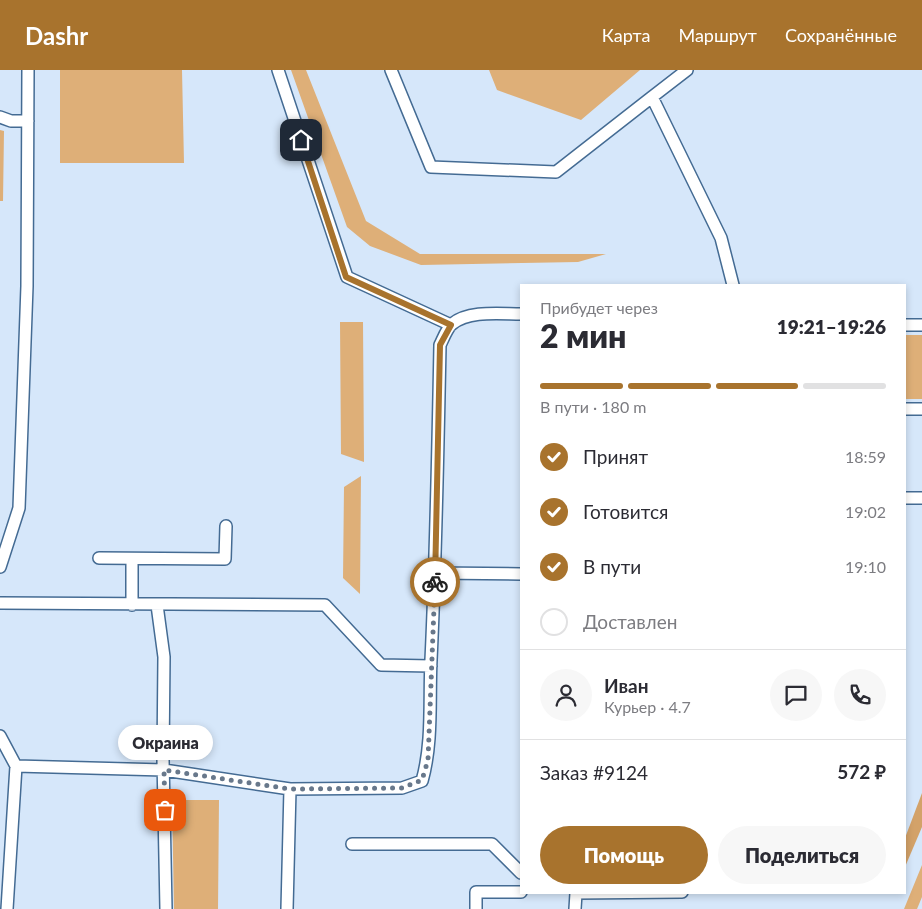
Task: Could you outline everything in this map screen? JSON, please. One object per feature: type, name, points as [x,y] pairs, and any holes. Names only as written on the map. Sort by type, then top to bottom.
[{"type":"lane","points":[[0,567],[19,508],[27,286],[28,70]]},
{"type":"lane","points":[[278,70],[346,277],[451,325]]},
{"type":"lane","points":[[391,70],[431,167],[556,172],[687,70]]},
{"type":"lane","points":[[652,97],[721,238],[734,284]]},
{"type":"lane","points":[[0,118],[11,121],[28,121]]},
{"type":"lane","points":[[16,766],[164,770],[290,789],[402,788],[422,780],[428,760],[435,573],[440,345],[451,325],[470,316],[494,313],[520,314]]},
{"type":"lane","points":[[906,325],[922,325]]},
{"type":"lane","points":[[906,409],[922,409]]},
{"type":"lane","points":[[906,498],[922,498]]},
{"type":"lane","points":[[99,558],[225,559],[226,526]]},
{"type":"lane","points":[[132,559],[132,606]]},
{"type":"lane","points":[[435,573],[520,574]]},
{"type":"lane","points":[[0,604],[325,606],[382,665],[431,666]]},
{"type":"lane","points":[[156,605],[164,657],[166,909]]},
{"type":"lane","points":[[0,736],[16,766],[7,909]]},
{"type":"lane","points":[[287,909],[290,789]]},
{"type":"lane","points":[[352,844],[492,844],[520,872]]},
{"type":"lane","points":[[476,909],[476,892],[520,892]]},
{"type":"lane","points":[[575,909],[576,894]]},
{"type":"shaded area","points":[[60,70],[182,70],[184,163],[60,163]]},
{"type":"shaded area","points":[[291,70],[306,70],[366,221],[420,254],[606,254],[578,262],[421,265],[370,246],[347,227]]},
{"type":"shaded area","points":[[489,70],[640,70],[581,120],[497,90]]},
{"type":"shaded area","points":[[0,130],[4,131],[3,201],[0,201]]},
{"type":"shaded area","points":[[340,322],[363,322],[364,462],[341,454]]},
{"type":"shaded area","points":[[906,335],[922,335],[922,399],[906,399]]},
{"type":"shaded area","points":[[361,476],[360,594],[343,578],[344,487]]},
{"type":"shaded area","points":[[922,793],[922,827],[906,865],[906,835]]},
{"type":"shaded area","points":[[172,800],[219,800],[218,909],[174,909]]},
{"type":"shaded area","points":[[922,865],[922,897],[917,909],[904,909]]},
{"type":"way so far","points":[[165,810],[164,770],[290,789],[402,788],[422,780],[428,760],[435,582]]},
{"type":"place","name":"Окраина","points":[[165,810]]},
{"type":"route","points":[[301,140],[346,277],[451,325],[440,345],[435,582]]}]
